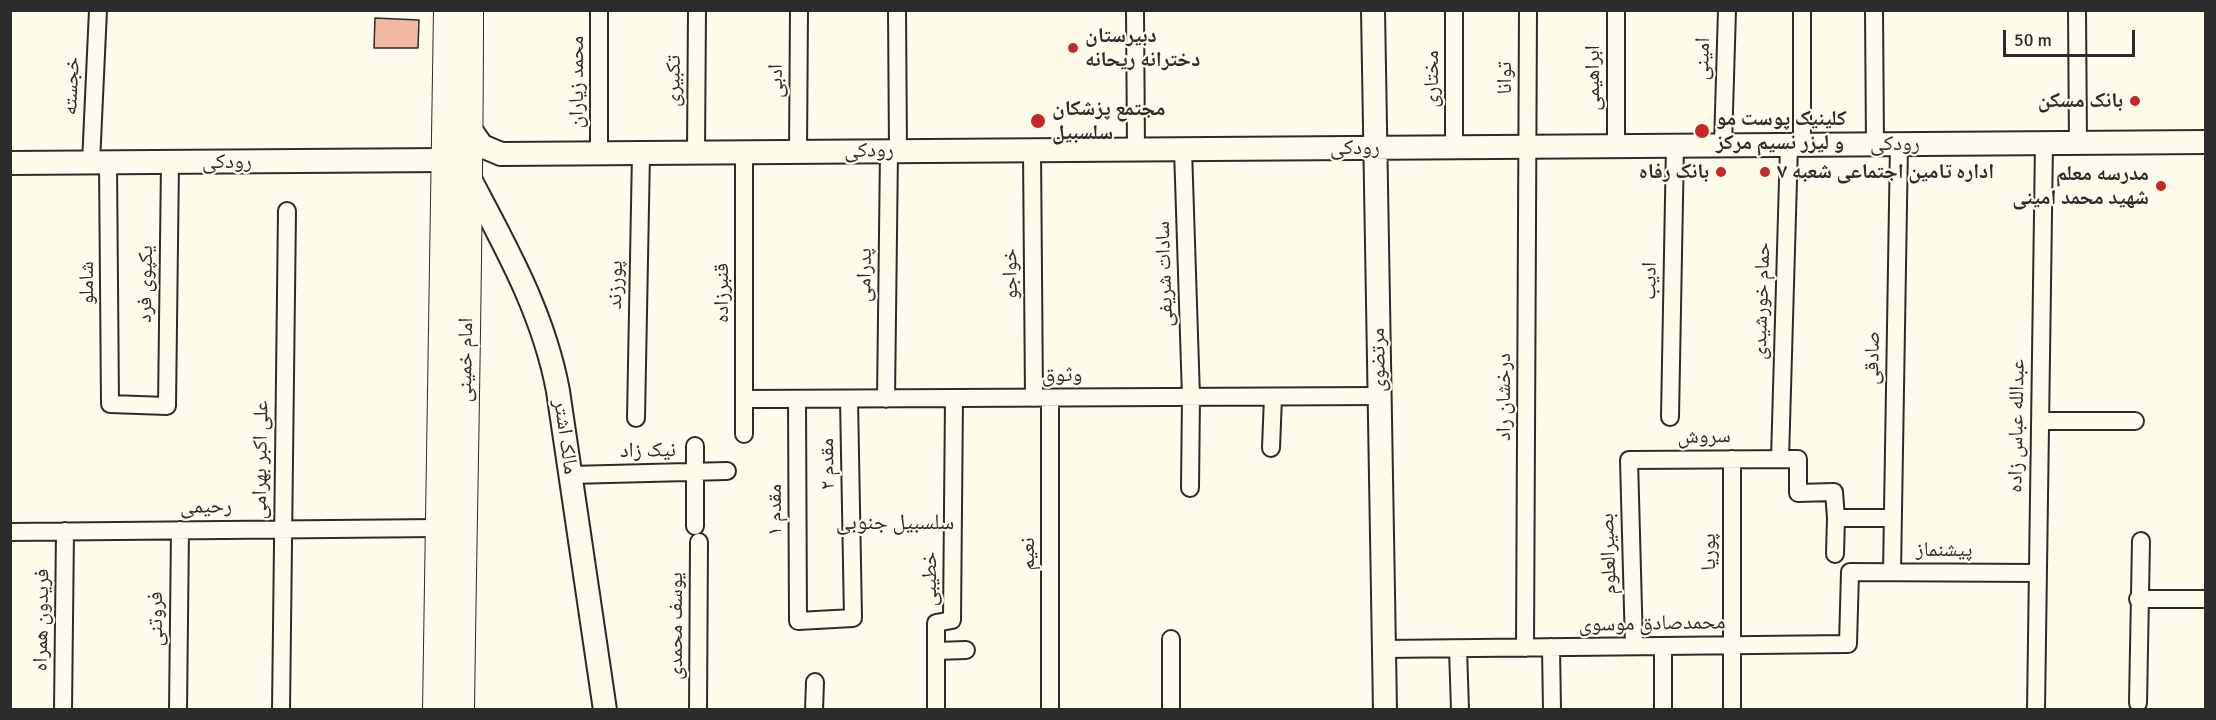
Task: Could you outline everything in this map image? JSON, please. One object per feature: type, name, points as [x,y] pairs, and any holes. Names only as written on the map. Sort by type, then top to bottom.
[{"type":"main road","name":"امام خمینی","points":[[447,10],[438,528],[451,578],[461,710]]},
{"type":"main road","name":"امام خمینی","points":[[436,710],[451,578],[471,181],[470,10]]},
{"type":"main road","name":"مرتضوی","points":[[1372,10],[1385,710]]},
{"type":"main road","name":"رودکی","points":[[470,129],[485,149],[505,153],[2205,142]]},
{"type":"main road","name":"رودکی","points":[[10,163],[444,160]]},
{"type":"main road","name":"مالک اشتر","points":[[471,181],[529,296],[544,333],[554,372],[604,710]]},
{"type":"street","name":"خجسته","points":[[98,10],[100,163]]},
{"type":"street","name":"محمد زیاران","points":[[599,10],[599,153]]},
{"type":"street","name":"تکبیری","points":[[696,152],[697,10]]},
{"type":"street","name":"ادبی","points":[[798,152],[799,10]]},
{"type":"street","name":"پدرامی","points":[[886,399],[897,10]]},
{"type":"street","points":[[1135,10],[1136,149]]},
{"type":"street","name":"مختاری","points":[[1454,10],[1454,147]]},
{"type":"street","name":"توانا","points":[[1527,146],[1528,10]]},
{"type":"street","name":"ابراهیمی","points":[[1616,10],[1616,146]]},
{"type":"street","name":"امینی","points":[[1722,145],[1727,10]]},
{"type":"street","name":"حمام خورشیدی","points":[[1780,459],[1802,10]]},
{"type":"street","points":[[1874,10],[1875,144]]},
{"type":"street","points":[[2077,10],[2078,143]]},
{"type":"street","name":"عبدالله عباس زاده","points":[[2036,710],[2044,143]]},
{"type":"street","name":"صادقی","points":[[1892,572],[1899,144]]},
{"type":"street","name":"ادیب","points":[[1670,417],[1675,145]]},
{"type":"street","name":"درخشان راد","points":[[1525,648],[1527,146]]},
{"type":"street","name":"سادات شریفی","points":[[1183,149],[1191,397],[1190,488]]},
{"type":"street","name":"خواجو","points":[[1032,150],[1042,398]]},
{"type":"street","name":"قنبرزاده","points":[[744,152],[744,434]]},
{"type":"street","name":"پورزند","points":[[636,418],[641,153]]},
{"type":"street","name":"یکپوی فرد","points":[[110,404],[167,406],[170,162]]},
{"type":"street","name":"شاملو","points":[[100,163],[110,404]]},
{"type":"street","name":"علی اکبر بهرامی","points":[[281,710],[287,211]]},
{"type":"street","name":"وثوق","points":[[745,399],[1379,396]]},
{"type":"street","points":[[1271,448],[1273,397]]},
{"type":"street","name":"خطیبی","points":[[936,710],[936,623],[952,620],[954,398]]},
{"type":"street","name":"نعیم","points":[[1042,398],[1050,710]]},
{"type":"street","name":"مقدم ۱","points":[[797,399],[798,621]]},
{"type":"street","name":"مقدم ۲","points":[[798,621],[853,618],[849,399]]},
{"type":"street","points":[[2040,421],[2135,421]]},
{"type":"street","name":"یوسف محمدی","points":[[695,446],[698,710]]},
{"type":"street","name":"پوریا","points":[[1732,459],[1732,710]]},
{"type":"street","points":[[1780,459],[1798,459],[1798,493],[1834,492],[1835,554]]},
{"type":"street","name":"سروش","points":[[1629,460],[1780,459]]},
{"type":"street","name":"بصیرالعلوم","points":[[1629,460],[1634,646]]},
{"type":"street","name":"نیک زاد","points":[[570,475],[727,471]]},
{"type":"street","points":[[1836,518],[1893,518]]},
{"type":"street","name":"رحیمی","points":[[10,532],[438,528]]},
{"type":"street","name":"فروتنی","points":[[178,710],[180,530]]},
{"type":"street","name":"فریدون همراه","points":[[63,710],[65,531]]},
{"type":"street","points":[[2138,703],[2138,599],[2141,541]]},
{"type":"street","name":"محمدصادق موسوی","points":[[1384,650],[1848,644],[1850,572]]},
{"type":"street","name":"پیشنماز","points":[[1850,572],[2038,573]]},
{"type":"street","points":[[2138,599],[2205,599]]},
{"type":"street","points":[[1171,639],[1171,710]]},
{"type":"street","points":[[1663,646],[1664,710]]},
{"type":"street","points":[[1551,647],[1552,710]]},
{"type":"street","points":[[1458,648],[1460,710]]},
{"type":"street","points":[[936,651],[966,650]]},
{"type":"street","points":[[814,710],[815,682]]},
{"type":"building","points":[[375,18],[419,20],[418,48],[374,48]]},
{"type":"place","name":"دبیرستان دخترانه ریحانه","points":[[1073,48]]},
{"type":"place","name":"بانک مسکن","points":[[2135,101]]},
{"type":"place","name":"مجتمع پزشکان سلسبیل","points":[[1038,121]]},
{"type":"place","name":"کلینیک پوست مو و لیزر نسیم مرکز","points":[[1702,131]]},
{"type":"place","name":"بانک رفاه","points":[[1721,172]]},
{"type":"place","name":"اداره تامین اجتماعی شعبه ۷","points":[[1765,172]]},
{"type":"place","name":"مدرسه معلم شهید محمد امینی","points":[[2161,186]]},
{"type":"district","name":"سلسبیل جنوبی","points":[[895,523]]}]
